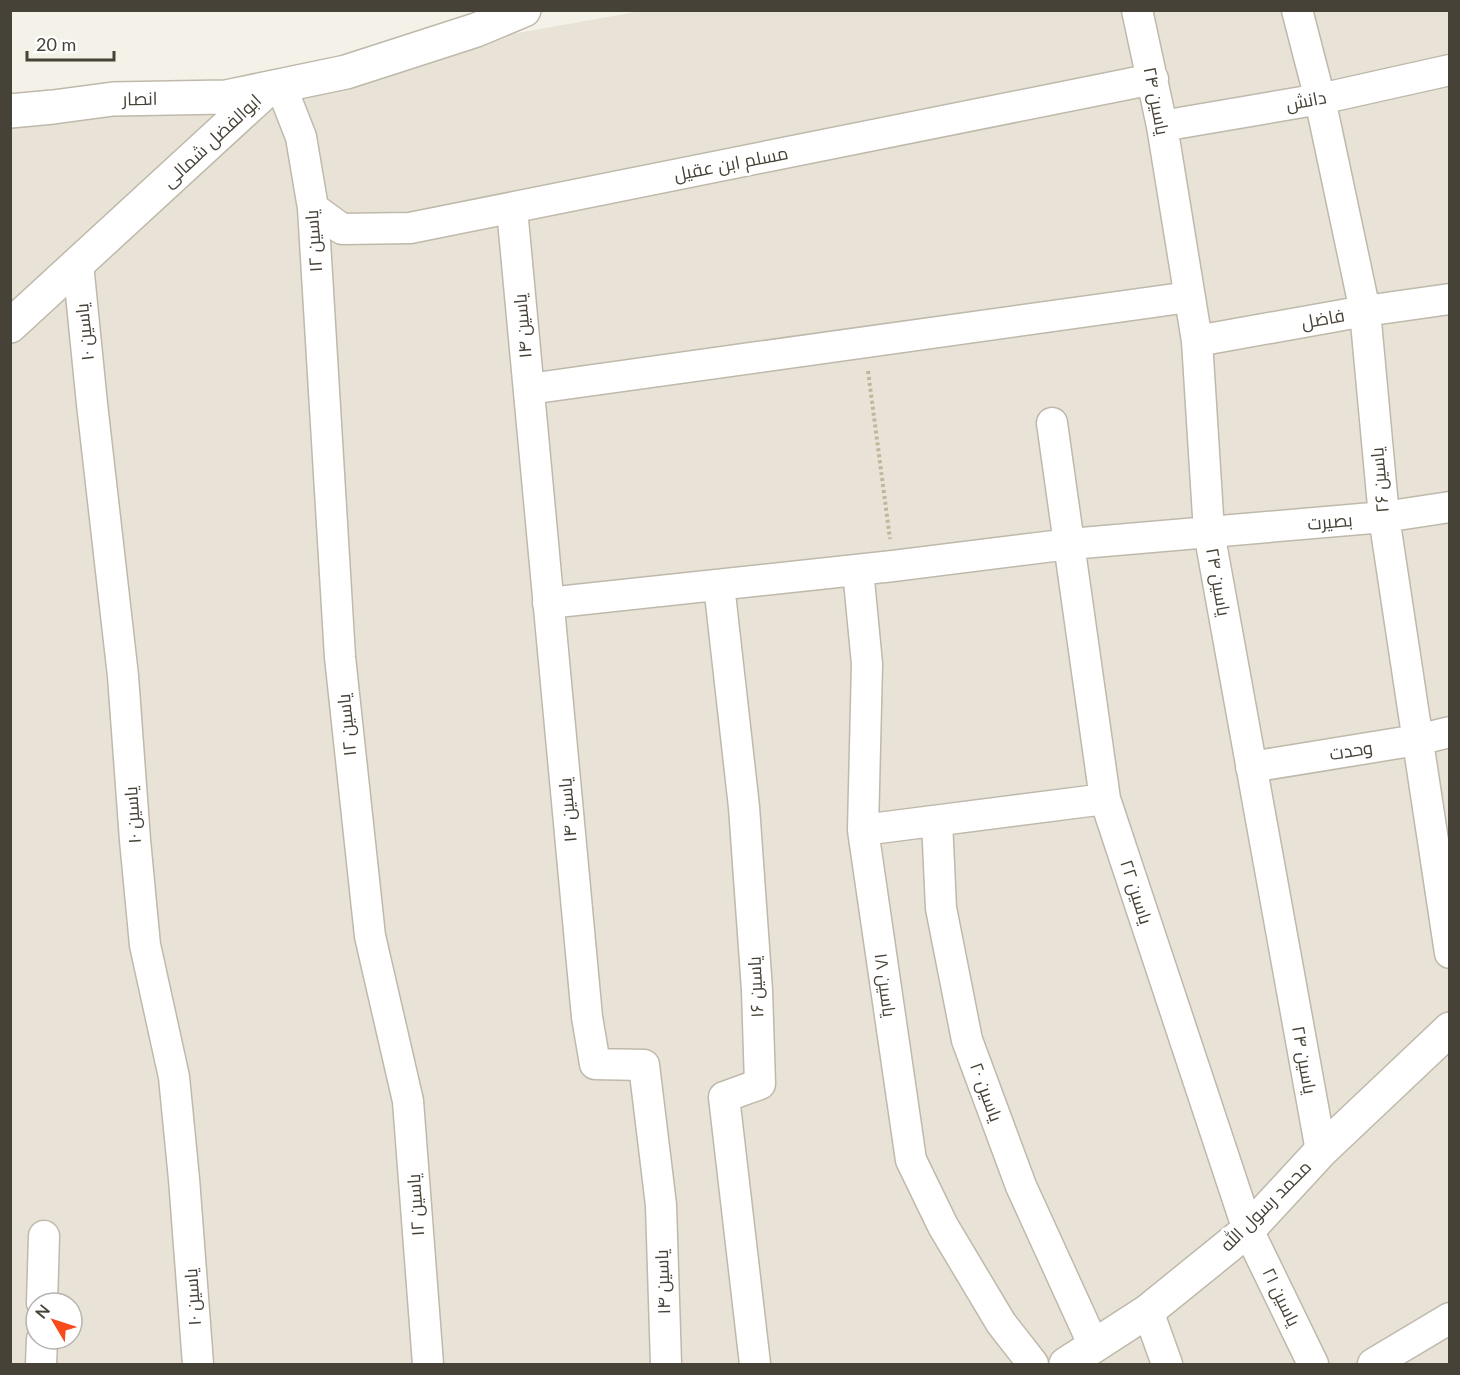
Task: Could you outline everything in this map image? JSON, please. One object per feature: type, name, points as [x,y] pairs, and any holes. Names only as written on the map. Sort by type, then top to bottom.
[{"type":"street","name":"ابوالفضل شمالی","points":[[10,326],[275,87],[346,72],[476,30],[524,10]]},
{"type":"street","name":"یاسین ۲۴","points":[[1137,10],[1162,126],[1197,341],[1209,532],[1320,1151]]},
{"type":"street","name":"یاسین ۲۶","points":[[1297,10],[1320,99],[1365,311],[1384,517],[1449,953]]},
{"type":"street","name":"دانش","points":[[1162,126],[1320,99],[1449,70]]},
{"type":"street","name":"مسلم ابن عقیل","points":[[313,208],[342,229],[410,228],[1153,79]]},
{"type":"street","name":"انصار","points":[[10,111],[112,99],[226,97],[275,87]]},
{"type":"street","name":"یاسین ۱۲","points":[[275,87],[301,137],[313,208],[340,657],[370,936],[408,1101],[428,1365]]},
{"type":"street","name":"یاسین ۱۴","points":[[512,209],[587,1017],[595,1064],[644,1065],[661,1205],[666,1365]]},
{"type":"street","name":"یاسین ۱۰","points":[[78,264],[123,676],[145,945],[174,1077],[198,1365]]},
{"type":"street","points":[[529,389],[1189,297]]},
{"type":"street","name":"فاضل","points":[[1197,341],[1365,311],[1449,299]]},
{"type":"street","name":"یاسین ۲۲","points":[[1052,423],[1105,799],[1248,1230]]},
{"type":"street","name":"بصیرت","points":[[549,603],[858,570],[1070,544],[1384,517],[1449,507]]},
{"type":"street","name":"یاسین ۱۸","points":[[858,570],[867,664],[863,830],[911,1160],[943,1226],[972,1275],[1001,1323],[1034,1365]]},
{"type":"street","name":"یاسین ۱۶","points":[[719,585],[744,807],[757,990],[759,1084],[724,1097],[755,1365]]},
{"type":"street","name":"وحدت","points":[[1251,767],[1417,740],[1449,732]]},
{"type":"street","points":[[863,830],[1105,799]]},
{"type":"street","name":"یاسین ۲۰","points":[[937,821],[941,908],[966,1040],[1021,1186],[1094,1346]]},
{"type":"street","name":"محمد رسول الله","points":[[1066,1365],[1148,1311],[1248,1230],[1320,1151],[1449,1029]]},
{"type":"street","name":"یاسین ۲۱","points":[[1248,1230],[1314,1365]]},
{"type":"street","points":[[42,1291],[44,1236]]},
{"type":"street","points":[[1148,1311],[1167,1365]]},
{"type":"street","points":[[1374,1365],[1449,1318]]},
{"type":"path","points":[[865,343],[893,566]]},
{"type":"shaded area","points":[[641,11],[1449,11],[1449,1364],[11,1364],[10,111],[64,114]]}]
